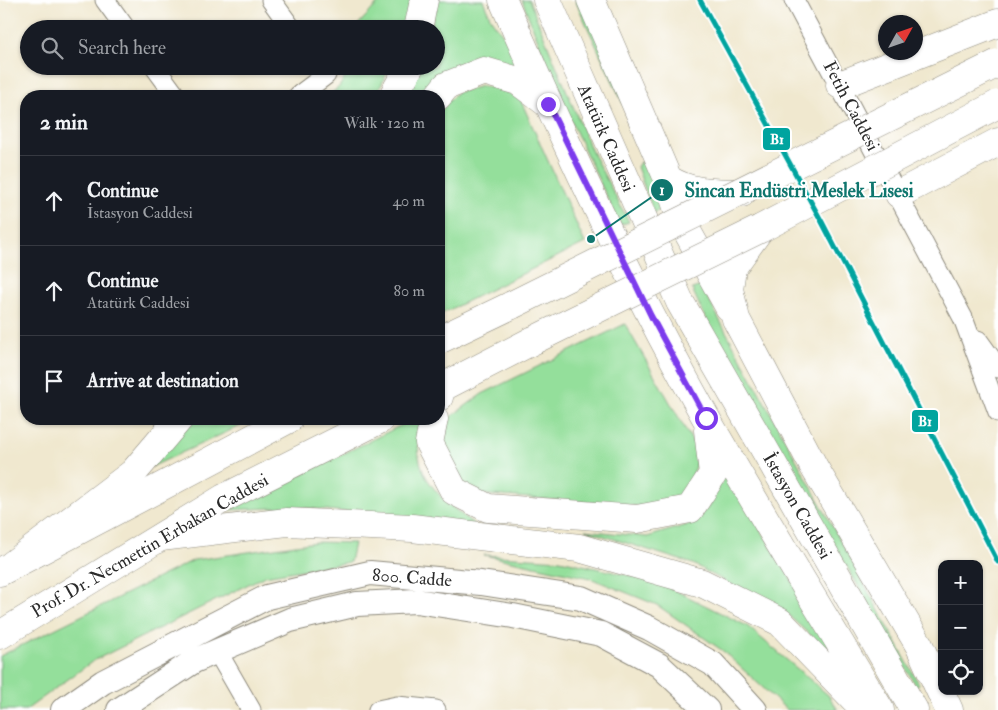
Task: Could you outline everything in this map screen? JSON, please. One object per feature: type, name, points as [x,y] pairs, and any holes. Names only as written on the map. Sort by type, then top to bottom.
[{"type":"main road","points":[[420,20],[424,0]]},
{"type":"main road","name":"Atatürk Caddesi","points":[[503,0],[548,104],[651,316]]},
{"type":"main road","name":"Atatürk Caddesi","points":[[547,0],[680,302]]},
{"type":"main road","points":[[591,0],[668,178],[682,222],[736,319],[814,467],[918,644],[949,710]]},
{"type":"main road","points":[[840,86],[998,23]]},
{"type":"main road","points":[[445,337],[742,193],[998,64]]},
{"type":"main road","points":[[443,90],[446,86],[484,71],[518,81],[548,104]]},
{"type":"main road","points":[[397,90],[405,75]]},
{"type":"main road","points":[[445,389],[534,340],[760,229],[998,104]]},
{"type":"main road","points":[[899,194],[998,142]]},
{"type":"main road","points":[[668,178],[682,188],[698,191],[742,193]]},
{"type":"main road","points":[[736,319],[729,289],[732,268],[760,229]]},
{"type":"main road","name":"İstasyon Caddesi","points":[[680,302],[914,710]]},
{"type":"main road","name":"İstasyon Caddesi","points":[[651,316],[706,418],[880,710]]},
{"type":"main road","points":[[433,425],[429,443],[454,491],[488,508],[637,520],[690,508],[713,474],[706,418]]},
{"type":"main road","points":[[6,568],[132,473],[174,425]]},
{"type":"main road","points":[[6,568],[278,425]]},
{"type":"main road","name":"Prof. Dr. Necmettin Erbakan Caddesi","points":[[0,635],[224,498],[369,425]]},
{"type":"main road","points":[[162,537],[287,522],[412,528],[579,548],[702,582],[780,622],[865,710]]},
{"type":"street","points":[[104,0],[119,20]]},
{"type":"street","points":[[271,0],[285,20]]},
{"type":"street","name":"Fetih Caddesi","points":[[794,0],[899,194],[963,318],[998,412]]},
{"type":"street","points":[[161,75],[172,90]]},
{"type":"street","points":[[304,90],[319,75]]},
{"type":"street","name":"Fetih Caddesi","points":[[963,318],[998,368]]},
{"type":"street","name":"800. Cadde","points":[[63,710],[103,682],[267,597],[370,573],[482,583],[581,598],[649,628],[712,664],[755,710]]},
{"type":"street","name":"800. Cadde","points":[[119,710],[194,661],[290,620],[357,604],[416,601],[513,616],[601,634],[659,665],[707,710]]},
{"type":"street","points":[[216,651],[251,710]]},
{"type":"street","points":[[378,710],[397,706],[436,710]]},
{"type":"green space","points":[[381,0],[410,0],[407,20],[362,20]]},
{"type":"green space","points":[[436,0],[483,0],[491,19],[511,46],[524,80],[459,67],[445,74],[445,20],[433,20]]},
{"type":"green space","points":[[522,0],[529,0],[592,152],[629,222],[620,225],[562,102]]},
{"type":"green space","points":[[575,0],[584,0],[670,204],[654,213],[637,167],[640,162],[650,164],[658,179]]},
{"type":"green space","points":[[346,75],[386,75],[379,90],[335,90]]},
{"type":"green space","points":[[415,75],[442,75],[431,80],[424,90],[409,90]]},
{"type":"green space","points":[[482,86],[501,88],[521,101],[585,243],[445,312],[445,106],[456,93]]},
{"type":"green space","points":[[701,286],[919,684],[916,686],[713,335],[692,289]]},
{"type":"green space","points":[[625,324],[698,451],[692,482],[681,498],[662,508],[477,494],[452,477],[442,452],[449,418],[482,394]]},
{"type":"green space","points":[[188,425],[242,425],[151,467]]},
{"type":"green space","points":[[402,425],[422,425],[419,437],[419,453],[422,468],[428,481],[448,504],[475,525],[297,507],[229,510]]},
{"type":"green space","points":[[722,466],[833,648],[830,653],[789,616],[693,564],[585,530],[647,537],[687,525],[706,510],[718,488]]},
{"type":"green space","points":[[316,542],[354,543],[350,562],[265,576],[93,661],[26,710],[0,710],[0,656],[194,560]]},
{"type":"green space","points":[[484,555],[560,560],[658,582],[747,626],[828,695],[838,710],[787,710],[723,651],[657,605],[590,578]]},
{"type":"transit line","name":"B1","points":[[700,0],[822,222],[998,562]]},
{"type":"place","name":"Sincan Endüstri Meslek Lisesi","points":[[591,239]]},
{"type":"route","points":[[548,104],[651,316],[706,418]]}]
